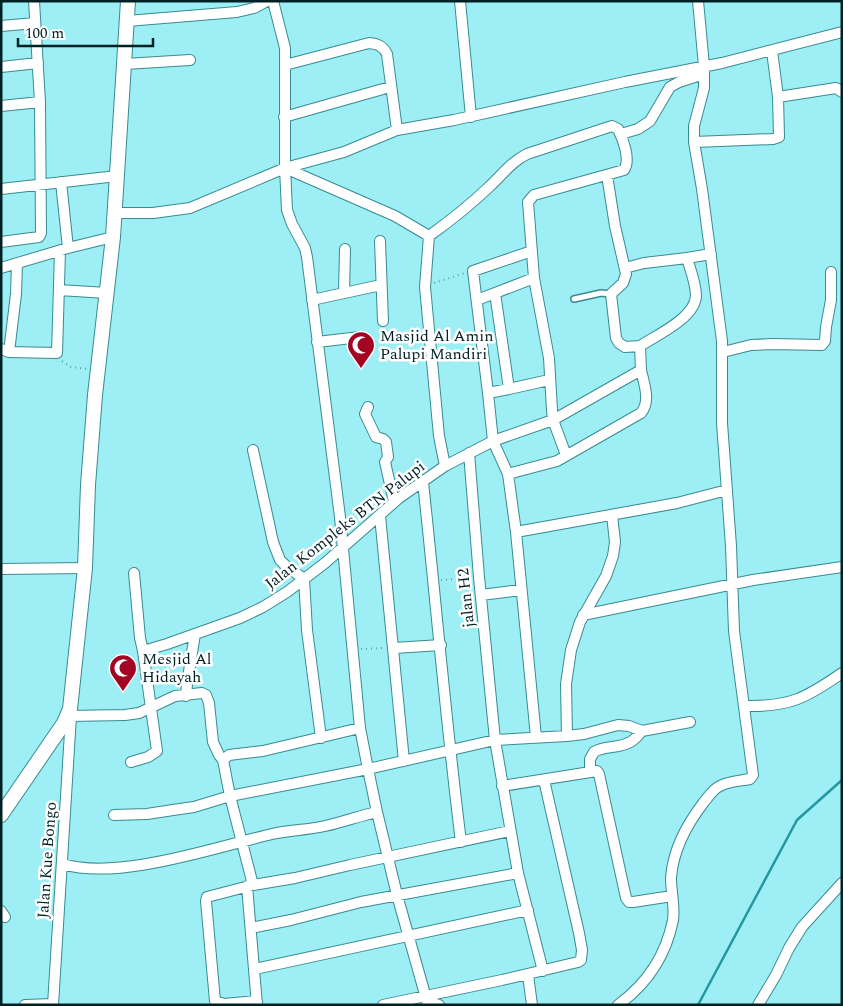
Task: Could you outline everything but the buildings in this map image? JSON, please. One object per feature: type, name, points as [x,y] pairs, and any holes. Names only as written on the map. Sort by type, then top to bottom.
[{"type":"main road","points":[[1,815],[69,716],[85,568],[88,485],[98,370],[115,213],[128,1]]},
{"type":"street","points":[[1,242],[41,236],[40,102],[34,1]]},
{"type":"street","points":[[127,21],[237,12],[254,8],[267,1]]},
{"type":"street","points":[[274,1],[285,48],[284,117],[287,210],[305,248],[343,548],[360,728],[377,812],[397,895],[427,1000]]},
{"type":"street","points":[[460,1],[471,117]]},
{"type":"street","points":[[618,1005],[643,983],[655,968],[671,927],[674,917],[672,896],[673,865],[677,849],[688,824],[718,786],[752,777],[745,706],[736,650],[721,407],[723,352],[711,254],[694,142],[695,121],[702,98],[704,70],[698,1]]},
{"type":"street","points":[[1,26],[35,23]]},
{"type":"street","points":[[115,213],[160,212],[190,208],[285,168],[344,152],[397,130],[704,70],[842,32]]},
{"type":"street","points":[[285,65],[369,43],[377,44],[384,48],[387,54],[397,130]]},
{"type":"street","points":[[694,142],[778,138],[780,134],[778,97],[772,51]]},
{"type":"street","points":[[125,64],[190,60]]},
{"type":"street","points":[[1,67],[38,63]]},
{"type":"street","points":[[620,134],[638,129],[650,121],[670,87],[704,70]]},
{"type":"street","points":[[284,117],[390,87]]},
{"type":"street","points":[[778,97],[836,88],[842,92]]},
{"type":"street","points":[[1,106],[40,102]]},
{"type":"street","points":[[445,466],[439,436],[424,287],[429,236],[454,218],[516,160],[527,154],[602,129],[615,127],[620,134],[627,160],[626,166],[621,171],[534,195],[530,198],[527,207],[534,278],[549,358],[553,420],[566,456]]},
{"type":"street","points":[[285,168],[395,216],[429,236]]},
{"type":"street","points":[[607,174],[615,226],[625,268],[625,280],[611,294],[617,341],[625,347],[640,346],[684,317],[692,308],[696,293],[687,258]]},
{"type":"street","points":[[1,189],[117,176]]},
{"type":"street","points":[[17,263],[16,294],[5,351],[57,353],[59,290],[64,249],[61,182]]},
{"type":"street","points":[[1,268],[64,249],[113,237]]},
{"type":"street","points":[[380,241],[383,321]]},
{"type":"street","points":[[344,292],[345,249]]},
{"type":"street","points":[[532,251],[473,270],[492,441],[508,474],[516,532],[536,737]]},
{"type":"street","points":[[625,268],[644,263],[711,254]]},
{"type":"street","points":[[723,352],[751,345],[822,345],[825,341],[831,300],[831,272]]},
{"type":"street","points":[[477,300],[534,278]]},
{"type":"street","points":[[312,300],[381,284]]},
{"type":"street","points":[[59,290],[107,293]]},
{"type":"street","points":[[495,293],[509,389]]},
{"type":"street","points":[[317,342],[360,338]]},
{"type":"street","points":[[508,474],[551,464],[635,417],[644,410],[646,392],[640,346]]},
{"type":"street","name":"Jalan Kompleks BTN Palupi","points":[[143,651],[240,618],[263,607],[304,579],[343,548],[394,502],[445,466],[492,441],[553,420],[642,370]]},
{"type":"street","points":[[488,393],[549,380]]},
{"type":"street","points":[[368,407],[366,414],[375,435],[386,442],[388,457],[385,462],[394,502]]},
{"type":"street","points":[[253,450],[273,542],[280,560],[304,579],[307,630],[321,738]]},
{"type":"street","name":"jalan H2","points":[[469,453],[495,740],[518,873],[543,971]]},
{"type":"street","points":[[423,482],[441,645],[449,750],[461,842]]},
{"type":"street","points":[[516,532],[676,503],[727,490]]},
{"type":"street","points":[[567,736],[567,670],[575,634],[583,615],[606,576],[613,556],[615,542],[612,515]]},
{"type":"street","points":[[380,516],[404,761]]},
{"type":"street","points":[[583,615],[784,574],[842,567]]},
{"type":"street","points":[[1,569],[85,568]]},
{"type":"street","points":[[131,762],[153,755],[157,751],[140,638],[134,573]]},
{"type":"street","points":[[481,595],[521,590]]},
{"type":"street","points":[[186,696],[195,634]]},
{"type":"street","points":[[394,648],[441,645]]},
{"type":"street","points":[[745,706],[778,705],[795,700],[812,693],[842,673]]},
{"type":"street","points":[[69,716],[126,715],[139,713],[176,696],[202,693],[208,697],[214,742],[223,760],[250,886],[251,928],[257,1003],[224,1004],[215,1001],[213,996],[207,896],[250,886],[295,878],[510,831]]},
{"type":"street","name":"Jalan Kue Bongo","points":[[53,1004],[63,864],[69,716]]},
{"type":"street","points":[[590,772],[590,758],[594,752],[605,747],[626,744],[642,731],[690,722]]},
{"type":"street","points":[[114,815],[147,814],[194,807],[230,796],[368,769],[495,740],[584,734],[618,725],[629,726],[642,731]]},
{"type":"street","points":[[223,760],[229,755],[264,752],[360,728]]},
{"type":"street","points":[[502,786],[599,772],[626,898],[629,902],[633,902],[672,896]]},
{"type":"street","points":[[383,1005],[427,1000],[578,962],[582,956],[579,933],[544,780]]},
{"type":"street","points":[[63,864],[84,868],[116,867],[156,862],[274,833],[324,827],[377,812]]},
{"type":"street","points":[[251,928],[397,895],[518,873]]},
{"type":"street","points":[[758,1005],[802,927],[842,883]]},
{"type":"street","points":[[254,969],[528,910]]},
{"type":"street","points":[[528,974],[532,1005]]},
{"type":"street","points":[[427,1000],[440,1005]]},
{"type":"street","points":[[24,1005],[53,1004]]},
{"type":"lane","points":[[574,299],[601,293],[611,294]]},
{"type":"path","points":[[424,287],[473,270]]},
{"type":"path","points":[[57,353],[66,365],[98,370]]},
{"type":"path","points":[[434,580],[479,578]]},
{"type":"path","points":[[352,650],[394,648]]},
{"type":"waterway","points":[[698,1005],[797,820],[842,780]]},
{"type":"place","name":"Masjid Al Amin Palupi Mandiri","points":[[361,369]]},
{"type":"place","name":"Mesjid Al Hidayah","points":[[123,692]]}]
